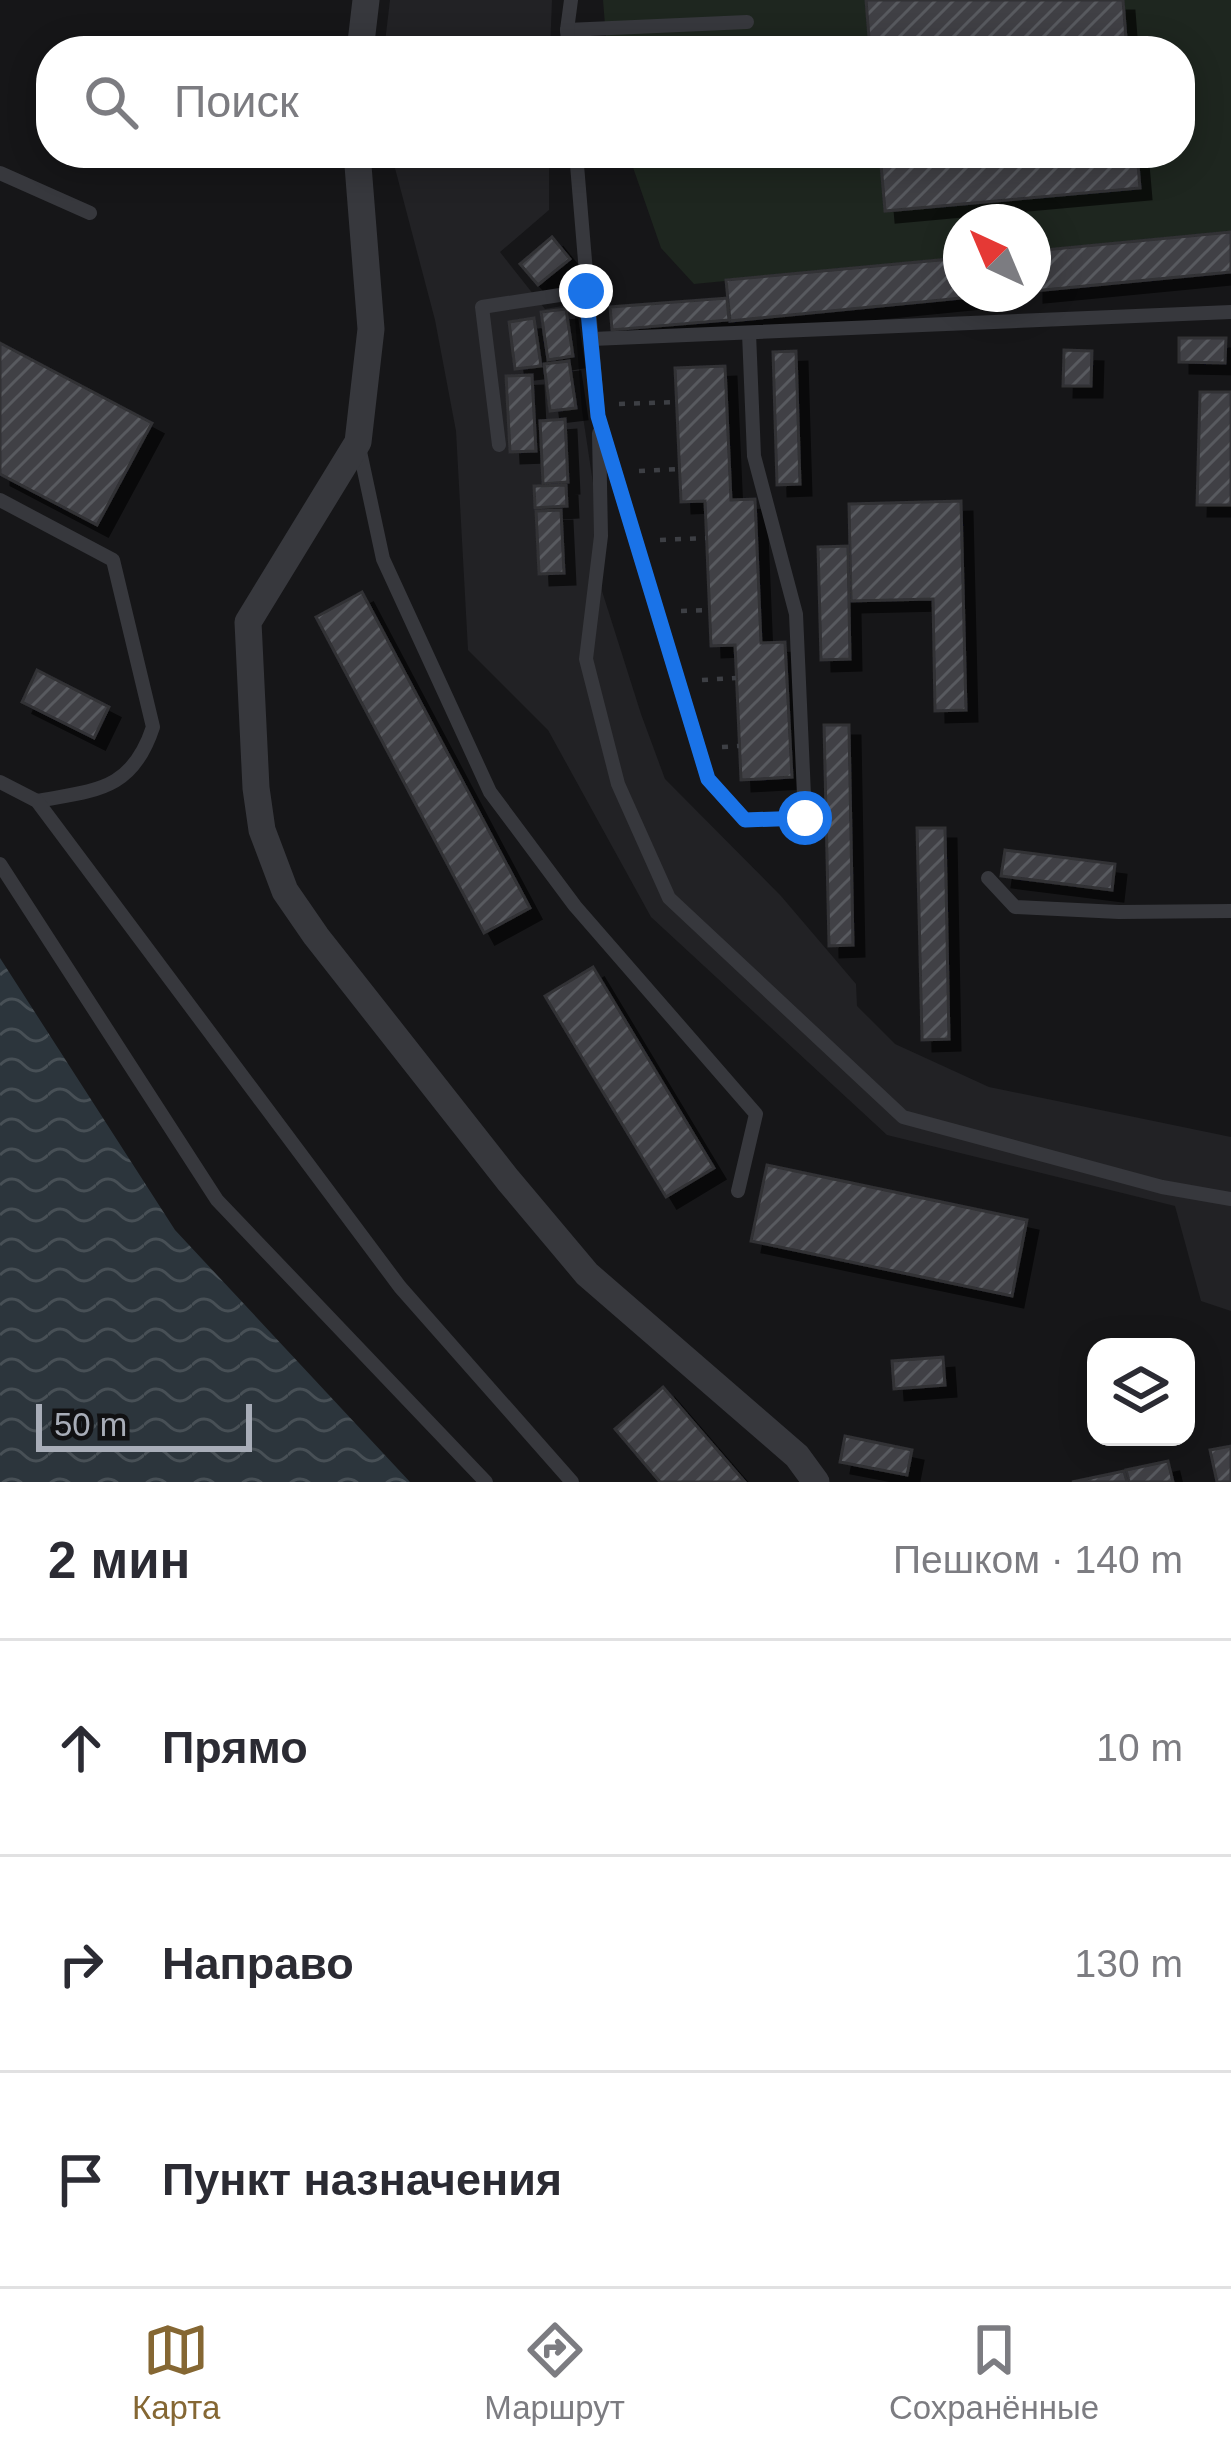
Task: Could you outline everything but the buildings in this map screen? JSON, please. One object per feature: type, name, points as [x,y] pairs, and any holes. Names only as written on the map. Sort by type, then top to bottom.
[{"type":"street","points":[[361,36],[365,0]]},
{"type":"street","points":[[358,168],[371,329],[358,442],[248,622],[262,830],[285,891],[316,936],[587,1274],[797,1456],[816,1482]]},
{"type":"lane","points":[[568,36],[571,0]]},
{"type":"lane","points":[[567,30],[747,22]]},
{"type":"lane","points":[[577,168],[598,416],[601,536],[586,659],[618,784],[669,898],[903,1117],[1162,1187],[1231,1198]]},
{"type":"lane","points":[[0,172],[89,213]]},
{"type":"lane","points":[[499,445],[482,307],[586,291]]},
{"type":"lane","points":[[592,338],[1231,312]]},
{"type":"lane","points":[[598,416],[708,779],[745,820],[805,818],[796,614],[754,456],[749,333]]},
{"type":"lane","points":[[358,442],[383,559],[490,792],[575,906],[756,1114],[738,1190]]},
{"type":"lane","points":[[0,500],[113,560],[153,727],[144,753],[128,773],[99,790],[37,801]]},
{"type":"lane","points":[[0,782],[37,801],[400,1288],[572,1482]]},
{"type":"lane","points":[[0,864],[217,1200],[486,1482]]},
{"type":"lane","points":[[988,878],[1016,907],[1231,911]]},
{"type":"path","points":[[620,404],[676,402]]},
{"type":"path","points":[[639,471],[679,469]]},
{"type":"path","points":[[660,540],[706,538]]},
{"type":"path","points":[[681,611],[710,610]]},
{"type":"path","points":[[702,680],[736,678]]},
{"type":"path","points":[[722,747],[740,746]]},
{"type":"shaded area","points":[[390,0],[552,0],[551,36],[386,36]]},
{"type":"shaded area","points":[[603,0],[1231,0],[1231,232],[1051,249],[1051,204],[943,204],[943,260],[694,284],[661,248],[633,168],[1195,168],[1195,36],[606,36]]},
{"type":"shaded area","points":[[395,168],[549,168],[549,210],[500,252],[545,309],[574,304],[582,410],[601,536],[602,591],[665,779],[781,896],[856,984],[857,1006],[895,1044],[989,1087],[1231,1137],[1231,1311],[1201,1301],[1175,1206],[887,1135],[651,917],[548,730],[468,650],[456,431],[435,320]]},
{"type":"water","points":[[0,958],[175,1230],[410,1482],[0,1482]]},
{"type":"route","points":[[586,291],[598,416],[708,779],[745,820],[805,818]]}]
